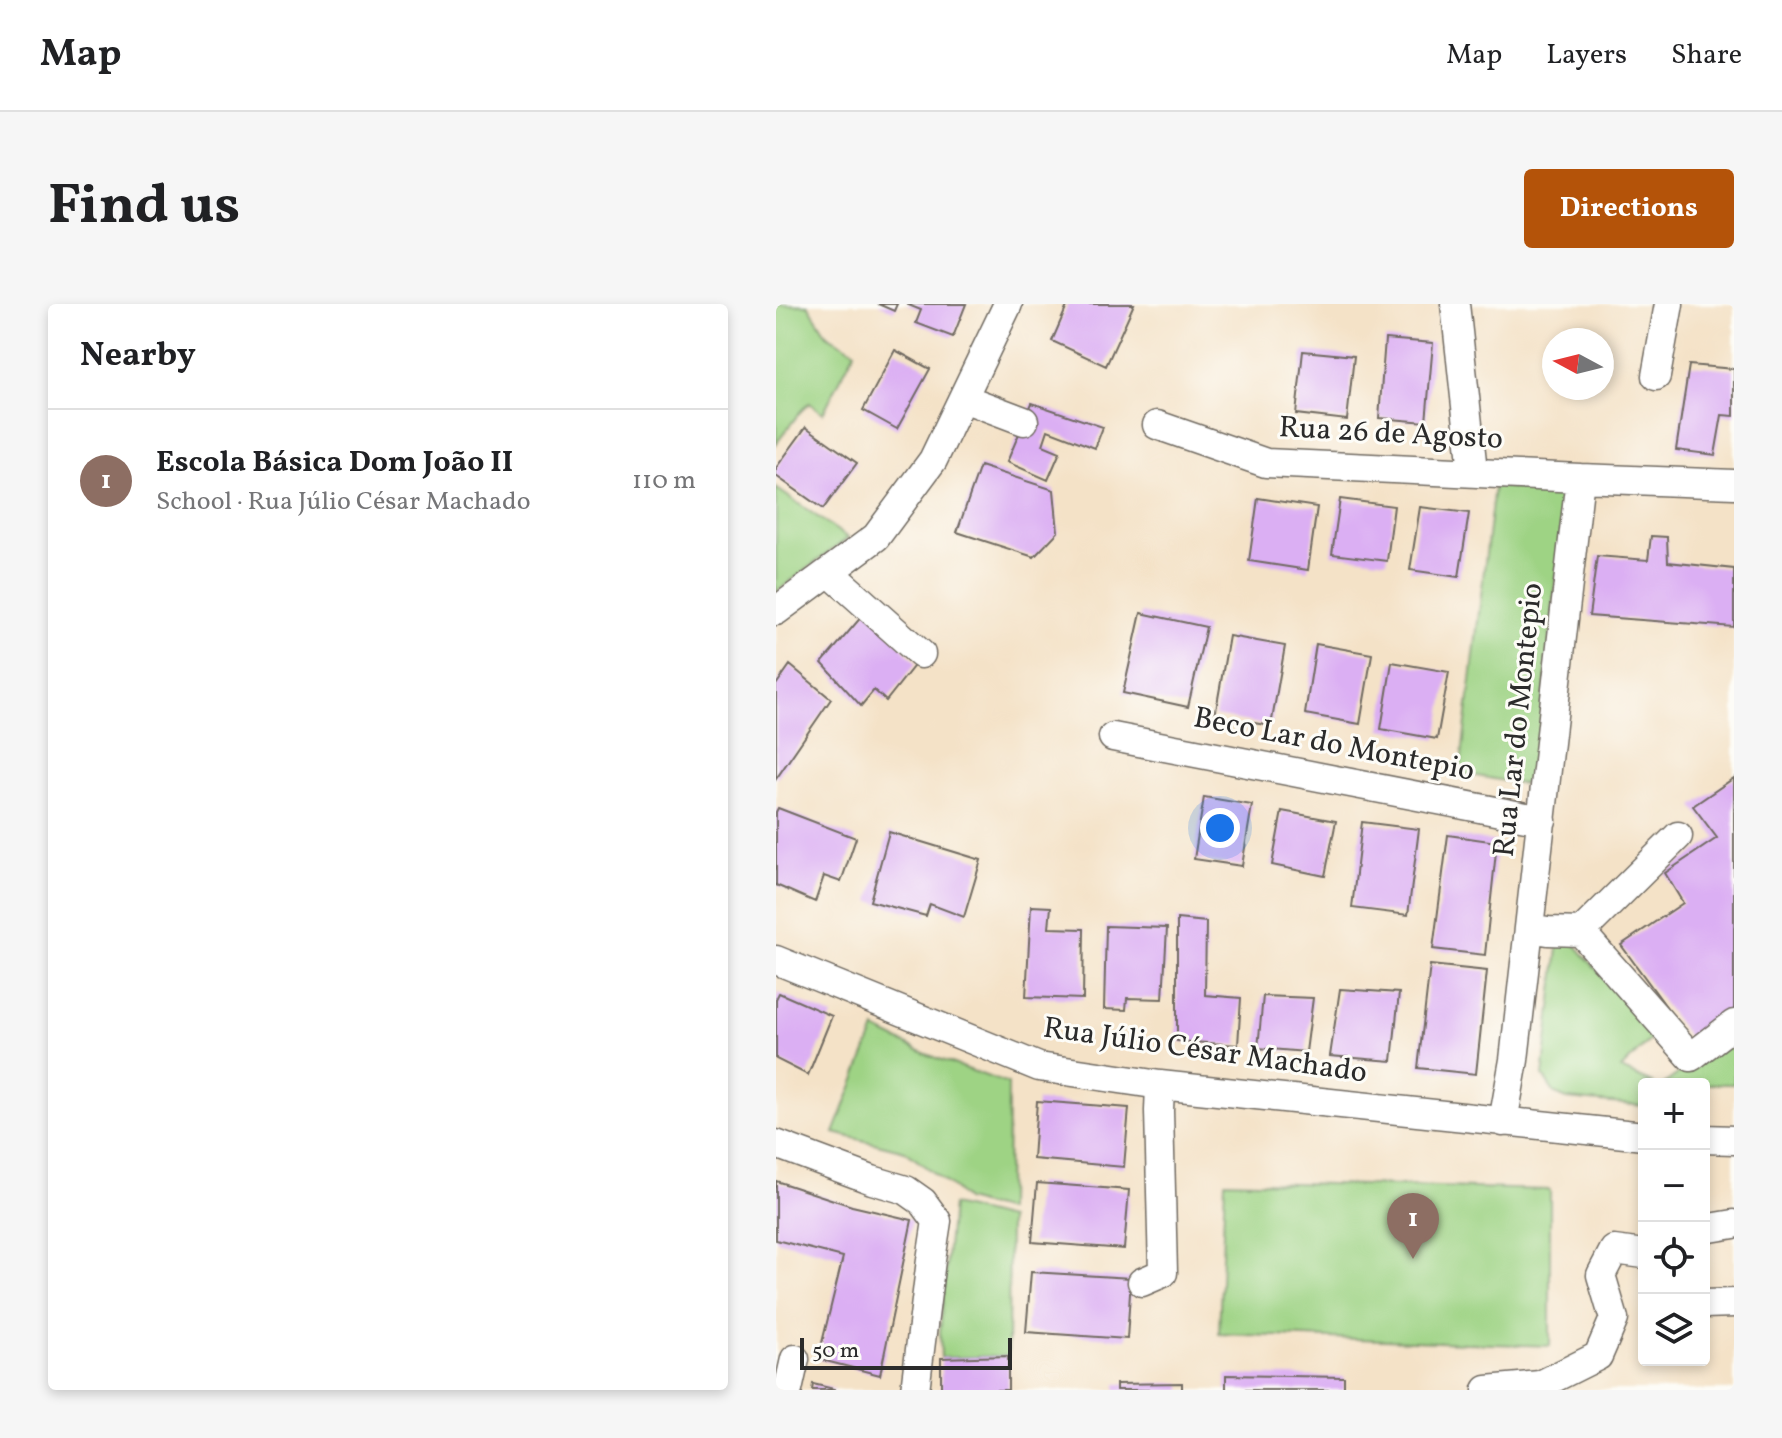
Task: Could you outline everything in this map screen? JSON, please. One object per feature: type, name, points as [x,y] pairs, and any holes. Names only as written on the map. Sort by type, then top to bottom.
[{"type":"street","points":[[776,611],[876,537],[933,460],[1008,304]]},
{"type":"street","points":[[1455,304],[1473,471]]},
{"type":"street","points":[[1656,376],[1669,304]]},
{"type":"street","points":[[963,398],[1024,421]]},
{"type":"street","name":"Rua 26 de Agosto","points":[[1157,425],[1266,463],[1580,478]]},
{"type":"street","points":[[1580,478],[1734,484]]},
{"type":"street","name":"Rua Lar do Montepio","points":[[1503,1122],[1514,1060],[1580,478]]},
{"type":"street","points":[[829,572],[921,654]]},
{"type":"street","name":"Beco Lar do Montepio","points":[[1113,737],[1542,820]]},
{"type":"street","points":[[1529,928],[1581,932],[1678,836]]},
{"type":"street","points":[[1581,932],[1691,1057],[1734,1024]]},
{"type":"street","name":"Rua Júlio César Machado","points":[[776,960],[1039,1067],[1160,1085],[1638,1135]]},
{"type":"street","points":[[1142,1282],[1163,1273],[1151,1189],[1160,1085]]},
{"type":"street","points":[[1710,1139],[1734,1140]]},
{"type":"street","points":[[776,1144],[906,1190],[923,1202],[937,1221],[915,1390]]},
{"type":"street","points":[[1710,1228],[1734,1224]]},
{"type":"street","points":[[1487,1390],[1540,1385],[1598,1356],[1614,1319],[1601,1275],[1614,1250],[1638,1253]]},
{"type":"street","points":[[1710,1304],[1734,1303]]},
{"type":"street","points":[[788,1390],[795,1359]]},
{"type":"green space","points":[[776,304],[808,305],[827,335],[855,351],[823,413],[809,403],[776,444]]},
{"type":"green space","points":[[1494,486],[1555,491],[1562,493],[1564,505],[1535,778],[1521,784],[1460,773]]},
{"type":"green space","points":[[776,488],[848,538],[776,592]]},
{"type":"green space","points":[[1559,940],[1572,941],[1654,1036],[1621,1069],[1641,1078],[1638,1078],[1638,1105],[1567,1099],[1555,1094],[1543,1076]]},
{"type":"green space","points":[[875,1029],[926,1054],[1008,1084],[1007,1211],[965,1200],[905,1151],[834,1133]]},
{"type":"green space","points":[[1734,1033],[1734,1084],[1710,1084],[1710,1078],[1672,1078]]},
{"type":"green space","points":[[1225,1181],[1550,1190],[1550,1346],[1219,1334]]},
{"type":"green space","points":[[952,1205],[1009,1219],[1008,1356],[941,1358],[940,1332]]},
{"type":"building","points":[[878,304],[897,304],[894,311]]},
{"type":"building","points":[[906,304],[966,304],[953,337],[916,323],[921,310]]},
{"type":"building","points":[[1068,304],[1134,304],[1106,366],[1052,341]]},
{"type":"building","points":[[1385,339],[1433,343],[1426,422],[1379,418]]},
{"type":"building","points":[[895,350],[930,369],[897,429],[863,410]]},
{"type":"building","points":[[1303,351],[1354,356],[1347,420],[1296,414]]},
{"type":"building","points":[[1689,365],[1734,369],[1734,416],[1722,415],[1715,455],[1676,450]]},
{"type":"building","points":[[1032,403],[1103,427],[1095,448],[1048,430],[1043,445],[1060,452],[1048,480],[1007,462]]},
{"type":"building","points":[[806,427],[857,463],[823,509],[776,476],[776,468]]},
{"type":"building","points":[[980,466],[1054,490],[1058,532],[1034,557],[957,532]]},
{"type":"building","points":[[1258,498],[1317,507],[1308,570],[1249,561]]},
{"type":"building","points":[[1340,499],[1394,506],[1387,561],[1332,554]]},
{"type":"building","points":[[1420,507],[1469,513],[1459,577],[1410,570]]},
{"type":"building","points":[[1651,536],[1667,537],[1668,562],[1734,569],[1734,627],[1589,616],[1597,556],[1648,560]]},
{"type":"building","points":[[868,609],[916,663],[886,701],[874,690],[861,706],[822,663]]},
{"type":"building","points":[[1141,613],[1206,627],[1188,707],[1123,693]]},
{"type":"building","points":[[1229,636],[1285,646],[1271,726],[1215,716]]},
{"type":"building","points":[[1316,644],[1372,654],[1360,724],[1305,714]]},
{"type":"building","points":[[1392,662],[1449,672],[1437,739],[1381,729]]},
{"type":"building","points":[[790,665],[831,699],[776,779],[776,685]]},
{"type":"building","points":[[1734,778],[1734,1015],[1695,1046],[1621,945],[1683,903],[1665,873],[1717,838],[1693,806]]},
{"type":"building","points":[[1204,797],[1252,805],[1242,866],[1194,859]]},
{"type":"building","points":[[778,808],[856,838],[841,882],[824,876],[815,902],[776,885]]},
{"type":"building","points":[[1282,811],[1336,821],[1325,876],[1272,865]]},
{"type":"building","points":[[1362,822],[1419,829],[1408,915],[1352,908]]},
{"type":"building","points":[[889,832],[981,860],[964,917],[930,904],[926,916],[870,901]]},
{"type":"building","points":[[1448,835],[1497,842],[1485,955],[1433,949]]},
{"type":"building","points":[[1031,906],[1051,907],[1049,928],[1084,929],[1083,999],[1026,997]]},
{"type":"building","points":[[1177,919],[1206,922],[1205,995],[1241,998],[1238,1045],[1177,1041]]},
{"type":"building","points":[[1106,926],[1167,928],[1163,999],[1127,998],[1126,1010],[1104,1009]]},
{"type":"building","points":[[1430,965],[1487,971],[1476,1074],[1418,1068]]},
{"type":"building","points":[[1340,989],[1399,993],[1392,1061],[1330,1056]]},
{"type":"building","points":[[779,993],[832,1016],[808,1075],[776,1059],[776,999]]},
{"type":"building","points":[[1263,996],[1313,998],[1306,1052],[1258,1048]]},
{"type":"building","points":[[1037,1101],[1129,1108],[1124,1167],[1033,1159]]},
{"type":"building","points":[[776,1181],[852,1206],[912,1220],[880,1375],[818,1359],[843,1257],[776,1240]]},
{"type":"building","points":[[1037,1183],[1129,1190],[1124,1249],[1032,1242]]},
{"type":"building","points":[[1031,1272],[1131,1278],[1127,1339],[1026,1332]]},
{"type":"building","points":[[1008,1356],[1008,1390],[941,1390],[941,1358]]},
{"type":"building","points":[[1226,1375],[1344,1377],[1344,1390],[1226,1390]]},
{"type":"building","points":[[1182,1383],[1182,1390],[1116,1390],[1116,1384]]},
{"type":"building","points":[[813,1384],[834,1389],[834,1390],[812,1390]]},
{"type":"place","name":"Escola Básica Dom João II","points":[[1413,1259]]}]
